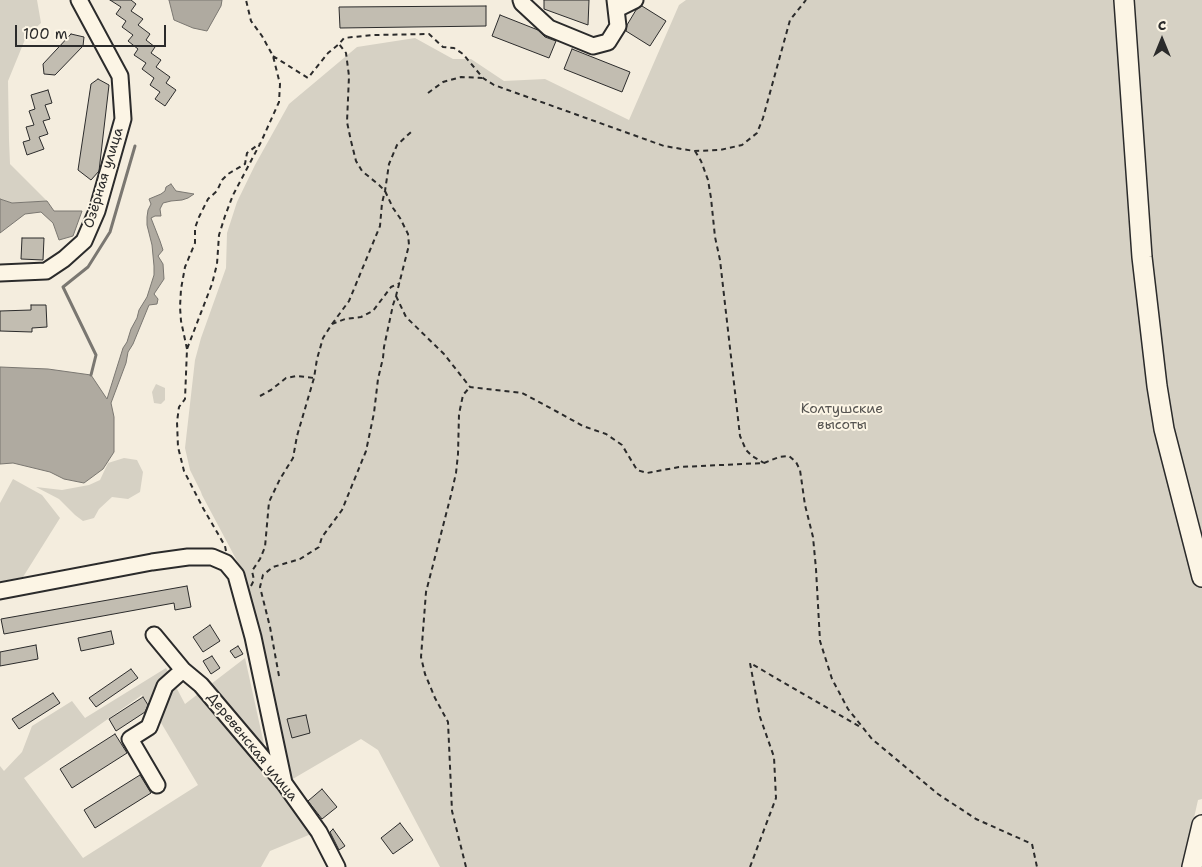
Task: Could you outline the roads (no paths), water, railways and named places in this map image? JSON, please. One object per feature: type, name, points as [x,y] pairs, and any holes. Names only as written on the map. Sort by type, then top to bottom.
[{"type":"main road","points":[[1124,0],[1142,257],[1157,386],[1164,429],[1202,577]]},
{"type":"main road","points":[[1192,867],[1202,825]]},
{"type":"street","name":"Озёрная улица","points":[[0,273],[46,272],[84,241],[97,211],[123,119],[120,76],[80,0]]},
{"type":"street","points":[[520,1],[549,28],[593,46],[608,42],[618,26],[616,4],[635,0]]},
{"type":"street","points":[[0,591],[188,557],[212,557],[226,564],[236,575],[253,637],[284,783]]},
{"type":"street","name":"Деревенская улица","points":[[154,635],[183,670],[201,685],[284,783],[319,832],[337,867]]},
{"type":"street","points":[[157,785],[130,739],[149,727],[166,686],[183,670]]},
{"type":"waterway","points":[[91,375],[96,355],[63,287],[88,267],[110,232],[135,146]]},
{"type":"park label","name":"Колтушские высоты","points":[[842,418]]}]
